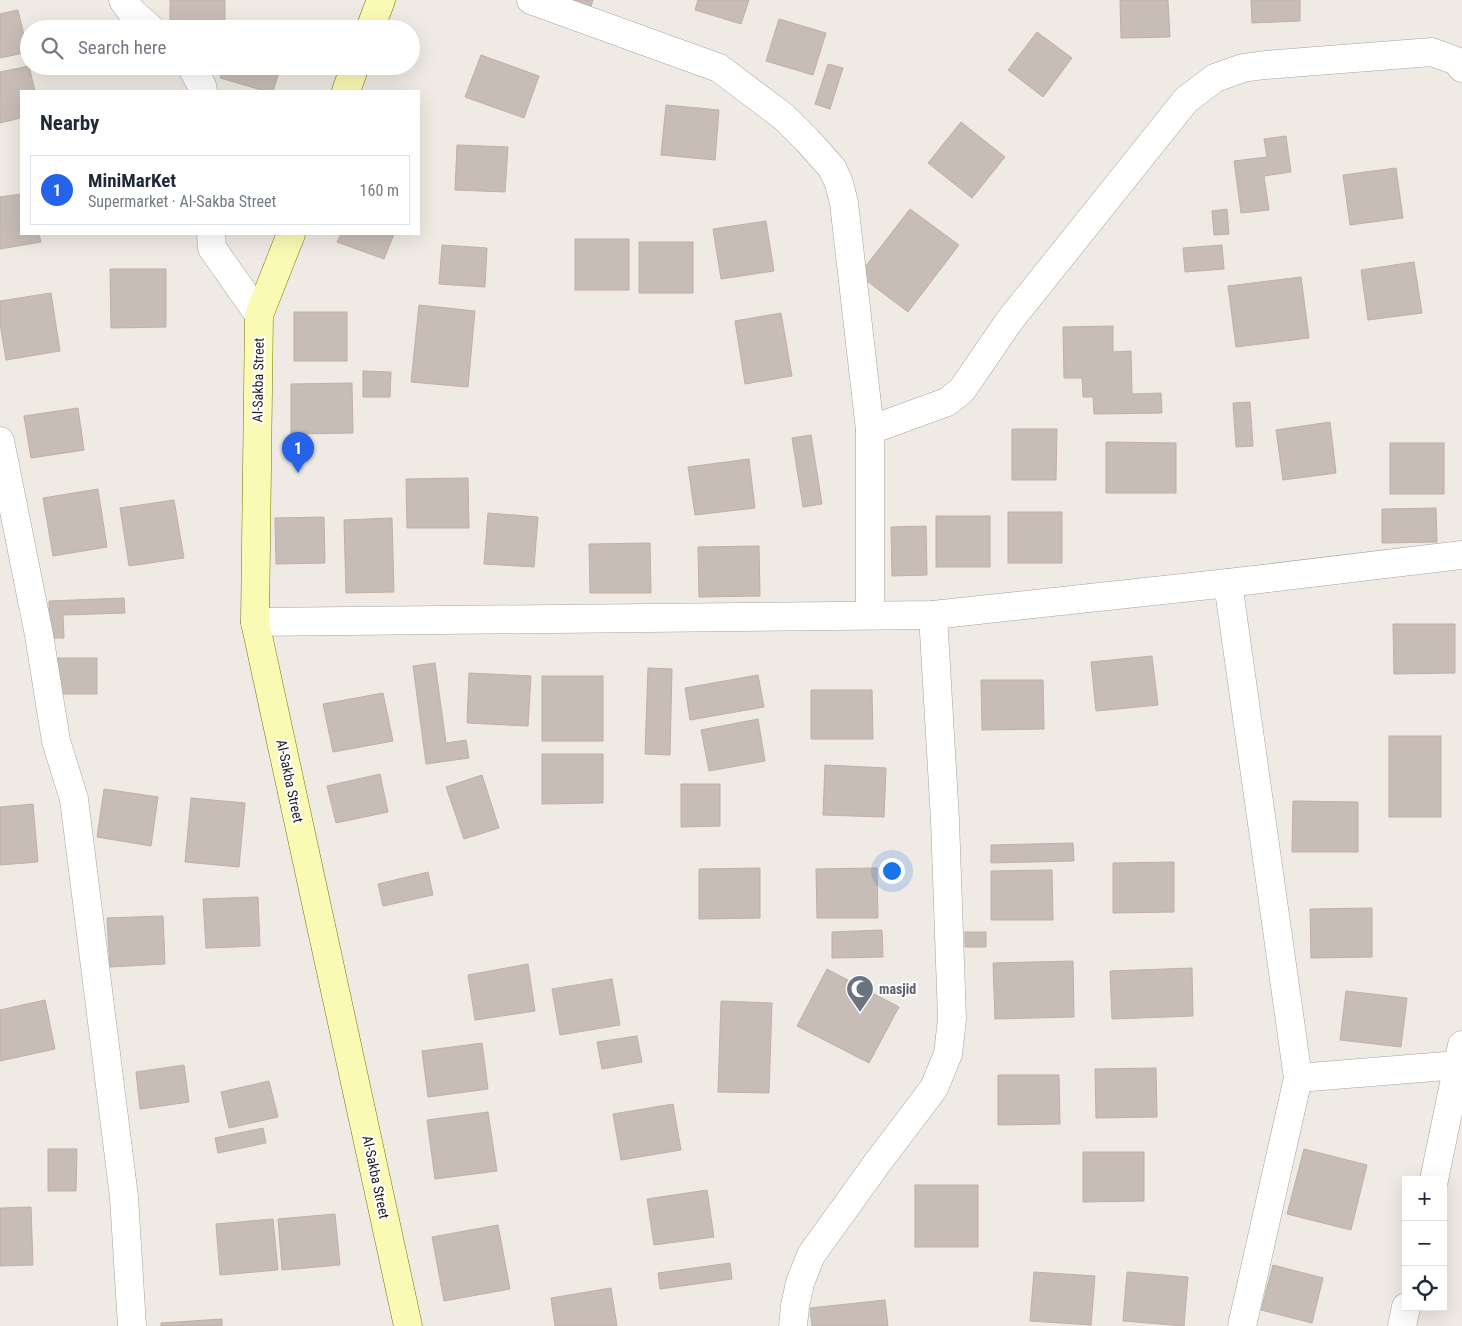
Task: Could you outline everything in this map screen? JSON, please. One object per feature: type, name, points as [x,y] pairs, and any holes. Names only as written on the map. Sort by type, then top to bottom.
[{"type":"main road","points":[[373,20],[381,0]]},
{"type":"main road","points":[[346,90],[352,75]]},
{"type":"main road","name":"Al-Sakba Street","points":[[290,235],[259,315],[255,622],[408,1326]]},
{"type":"street","points":[[123,0],[141,20]]},
{"type":"street","points":[[531,0],[719,68],[784,117],[832,168],[839,183],[844,202],[870,430],[870,616]]},
{"type":"street","points":[[870,430],[947,402],[962,390],[1010,320],[1186,100],[1215,78],[1243,68],[1265,65],[1432,52],[1456,61],[1462,68]]},
{"type":"street","points":[[196,75],[203,90]]},
{"type":"street","points":[[211,235],[212,248],[259,315]]},
{"type":"street","points":[[0,441],[39,635],[56,741],[74,799],[124,1197],[132,1326]]},
{"type":"street","points":[[255,622],[933,616],[1228,584],[1462,555]]},
{"type":"street","points":[[1228,584],[1298,1078],[1242,1326]]},
{"type":"street","points":[[793,1326],[800,1283],[811,1255],[934,1088],[948,1054],[952,1019],[945,820],[933,616]]},
{"type":"street","points":[[1298,1078],[1460,1055],[1435,1176]]},
{"type":"street","points":[[1402,1326],[1405,1311]]},
{"type":"building","points":[[170,0],[225,0],[225,20],[170,20]]},
{"type":"building","points":[[559,0],[593,0],[590,10]]},
{"type":"building","points":[[698,0],[749,0],[741,24],[695,10]]},
{"type":"building","points":[[1120,0],[1168,0],[1170,37],[1121,38]]},
{"type":"building","points":[[1251,0],[1300,0],[1300,21],[1252,23]]},
{"type":"building","points":[[18,10],[20,20],[20,54],[0,58],[0,14]]},
{"type":"building","points":[[779,19],[826,33],[813,75],[766,61]]},
{"type":"building","points":[[1037,32],[1072,58],[1043,97],[1008,70]]},
{"type":"building","points":[[481,55],[539,76],[524,118],[465,97]]},
{"type":"building","points":[[828,64],[843,68],[830,109],[815,104]]},
{"type":"building","points":[[20,68],[20,75],[31,75],[35,90],[20,90],[20,118],[0,123],[0,72]]},
{"type":"building","points":[[221,75],[278,75],[273,90],[262,90],[220,78]]},
{"type":"building","points":[[666,105],[719,110],[715,160],[661,155]]},
{"type":"building","points":[[961,122],[1005,157],[972,198],[928,163]]},
{"type":"building","points":[[1286,136],[1291,172],[1264,176],[1269,210],[1241,213],[1234,161],[1267,157],[1264,139]]},
{"type":"building","points":[[457,145],[508,147],[505,192],[455,190]]},
{"type":"building","points":[[1396,168],[1403,218],[1350,225],[1343,175]]},
{"type":"building","points":[[20,194],[20,235],[39,235],[41,242],[0,249],[0,197]]},
{"type":"building","points":[[910,209],[959,245],[908,312],[859,275]]},
{"type":"building","points":[[1227,209],[1229,234],[1214,235],[1212,211]]},
{"type":"building","points":[[766,221],[774,271],[721,279],[713,229]]},
{"type":"building","points":[[340,235],[394,235],[384,259],[337,242]]},
{"type":"building","points":[[575,239],[629,239],[629,290],[575,290]]},
{"type":"building","points":[[639,242],[693,242],[693,293],[639,293]]},
{"type":"building","points":[[442,245],[487,248],[485,287],[439,284]]},
{"type":"building","points":[[1222,245],[1224,269],[1185,272],[1183,248]]},
{"type":"building","points":[[1414,262],[1422,313],[1368,320],[1361,270]]},
{"type":"building","points":[[110,269],[166,269],[166,327],[111,328]]},
{"type":"building","points":[[1301,277],[1309,338],[1236,347],[1228,286]]},
{"type":"building","points":[[51,293],[60,351],[6,360],[0,324],[0,301]]},
{"type":"building","points":[[419,305],[475,311],[468,387],[411,382]]},
{"type":"building","points":[[294,312],[347,312],[347,361],[294,361]]},
{"type":"building","points":[[781,313],[792,376],[745,384],[735,321]]},
{"type":"building","points":[[1113,326],[1113,352],[1131,351],[1132,394],[1161,393],[1162,413],[1094,414],[1093,397],[1083,397],[1082,378],[1064,378],[1063,327]]},
{"type":"building","points":[[363,371],[391,372],[390,397],[363,397]]},
{"type":"building","points":[[352,383],[353,433],[291,434],[291,384]]},
{"type":"building","points":[[1250,402],[1253,446],[1236,447],[1233,403]]},
{"type":"building","points":[[78,408],[84,450],[31,458],[24,416]]},
{"type":"building","points":[[1330,422],[1336,473],[1283,480],[1276,430]]},
{"type":"building","points":[[1012,429],[1057,429],[1056,480],[1012,480]]},
{"type":"building","points":[[811,435],[822,504],[803,507],[792,438]]},
{"type":"building","points":[[1106,442],[1176,443],[1176,493],[1106,493]]},
{"type":"building","points":[[1390,443],[1444,443],[1444,494],[1390,494]]},
{"type":"building","points":[[749,459],[755,508],[695,515],[688,467]]},
{"type":"building","points":[[468,478],[469,528],[407,528],[406,479]]},
{"type":"building","points":[[98,489],[107,547],[53,556],[43,498]]},
{"type":"building","points":[[174,500],[184,558],[129,566],[120,508]]},
{"type":"building","points":[[1436,508],[1437,542],[1382,543],[1382,509]]},
{"type":"building","points":[[1008,512],[1062,512],[1062,563],[1008,563]]},
{"type":"building","points":[[488,513],[538,517],[534,567],[484,564]]},
{"type":"building","points":[[936,516],[990,516],[990,567],[936,567]]},
{"type":"building","points":[[324,517],[325,563],[276,564],[275,518]]},
{"type":"building","points":[[392,518],[394,592],[346,593],[344,520]]},
{"type":"building","points":[[926,526],[927,575],[892,576],[891,527]]},
{"type":"building","points":[[650,543],[651,593],[590,593],[589,544]]},
{"type":"building","points":[[759,546],[760,596],[699,597],[698,547]]},
{"type":"building","points":[[124,598],[125,613],[63,615],[64,638],[50,638],[49,601]]},
{"type":"building","points":[[1393,624],[1455,624],[1455,673],[1394,674]]},
{"type":"building","points":[[1152,656],[1158,705],[1096,711],[1091,662]]},
{"type":"building","points":[[57,658],[97,658],[97,694],[57,694]]},
{"type":"building","points":[[435,663],[446,743],[466,740],[469,758],[426,764],[413,666]]},
{"type":"building","points":[[648,668],[672,669],[670,755],[645,754]]},
{"type":"building","points":[[469,673],[531,676],[528,726],[467,723]]},
{"type":"building","points":[[758,675],[764,707],[690,720],[685,688]]},
{"type":"building","points":[[542,676],[603,676],[603,741],[542,741]]},
{"type":"building","points":[[981,680],[1043,680],[1044,729],[982,730]]},
{"type":"building","points":[[811,690],[872,690],[873,739],[811,739]]},
{"type":"building","points":[[383,693],[393,741],[333,752],[323,704]]},
{"type":"building","points":[[758,719],[765,761],[709,771],[701,730]]},
{"type":"building","points":[[1389,736],[1441,736],[1441,817],[1389,817]]},
{"type":"building","points":[[542,754],[603,754],[603,803],[542,804]]},
{"type":"building","points":[[825,765],[886,768],[884,817],[823,815]]},
{"type":"building","points":[[380,774],[388,812],[336,823],[327,786]]},
{"type":"building","points":[[482,775],[499,828],[464,839],[446,787]]},
{"type":"building","points":[[681,784],[720,784],[720,826],[681,827]]},
{"type":"building","points":[[104,789],[158,797],[151,846],[97,837]]},
{"type":"building","points":[[191,798],[245,803],[239,867],[185,862]]},
{"type":"building","points":[[1293,801],[1358,802],[1358,852],[1292,852]]},
{"type":"building","points":[[33,804],[38,862],[0,865],[0,807]]},
{"type":"building","points":[[1073,843],[1074,861],[991,863],[991,845]]},
{"type":"building","points":[[1174,862],[1174,912],[1113,913],[1113,863]]},
{"type":"building","points":[[760,868],[760,918],[699,919],[699,869]]},
{"type":"building","points":[[877,868],[878,918],[817,918],[816,869]]},
{"type":"building","points":[[1052,870],[1053,920],[991,920],[991,871]]},
{"type":"building","points":[[428,872],[433,895],[383,906],[378,884]]},
{"type":"building","points":[[258,897],[260,946],[206,948],[203,899]]},
{"type":"building","points":[[1372,908],[1372,957],[1311,958],[1310,909]]},
{"type":"building","points":[[163,916],[165,964],[110,967],[107,918]]},
{"type":"building","points":[[882,930],[883,957],[832,958],[832,932]]},
{"type":"building","points":[[965,932],[986,932],[986,947],[965,947]]},
{"type":"building","points":[[1073,961],[1074,1017],[995,1019],[993,963]]},
{"type":"building","points":[[528,964],[535,1011],[475,1020],[468,975]]},
{"type":"building","points":[[1192,968],[1193,1016],[1112,1019],[1110,971]]},
{"type":"building","points":[[827,969],[899,1007],[869,1063],[797,1026]]},
{"type":"building","points":[[612,979],[620,1025],[560,1035],[552,989]]},
{"type":"building","points":[[1346,991],[1407,998],[1401,1047],[1340,1040]]},
{"type":"building","points":[[45,1000],[55,1049],[0,1061],[0,1010]]},
{"type":"building","points":[[721,1001],[772,1003],[769,1093],[718,1092]]},
{"type":"building","points":[[637,1036],[642,1062],[602,1069],[597,1042]]},
{"type":"building","points":[[482,1043],[488,1089],[428,1097],[422,1051]]},
{"type":"building","points":[[184,1065],[189,1102],[140,1109],[136,1072]]},
{"type":"building","points":[[1156,1068],[1157,1117],[1096,1118],[1095,1069]]},
{"type":"building","points":[[998,1075],[1059,1075],[1060,1124],[998,1125]]},
{"type":"building","points":[[269,1081],[278,1117],[229,1128],[221,1092]]},
{"type":"building","points":[[673,1104],[681,1150],[621,1160],[613,1114]]},
{"type":"building","points":[[488,1112],[497,1171],[435,1179],[427,1120]]},
{"type":"building","points":[[263,1128],[266,1143],[218,1153],[215,1138]]},
{"type":"building","points":[[48,1149],[77,1149],[76,1191],[48,1191]]},
{"type":"building","points":[[1304,1149],[1367,1165],[1351,1230],[1287,1214]]},
{"type":"building","points":[[1083,1152],[1144,1152],[1144,1201],[1083,1202]]},
{"type":"building","points":[[915,1185],[978,1185],[978,1247],[915,1247]]},
{"type":"building","points":[[707,1190],[714,1237],[654,1245],[647,1199]]},
{"type":"building","points":[[31,1207],[33,1265],[0,1266],[0,1208]]},
{"type":"building","points":[[335,1214],[340,1265],[282,1270],[278,1219]]},
{"type":"building","points":[[273,1219],[278,1270],[220,1275],[216,1224]]},
{"type":"building","points":[[498,1225],[510,1289],[444,1301],[432,1237]]},
{"type":"building","points":[[730,1263],[732,1279],[660,1289],[658,1273]]},
{"type":"building","points":[[1273,1265],[1323,1278],[1312,1323],[1261,1310]]},
{"type":"building","points":[[1034,1272],[1095,1276],[1091,1325],[1030,1321]]},
{"type":"building","points":[[1127,1272],[1188,1277],[1184,1326],[1123,1321]]},
{"type":"building","points":[[611,1288],[617,1326],[555,1326],[551,1298]]},
{"type":"building","points":[[885,1300],[888,1326],[812,1326],[810,1308]]},
{"type":"building","points":[[222,1319],[222,1326],[161,1326],[161,1323]]},
{"type":"place","name":"MiniMarKet","points":[[298,473]]},
{"type":"place","name":"masjid","points":[[860,1013]]}]
